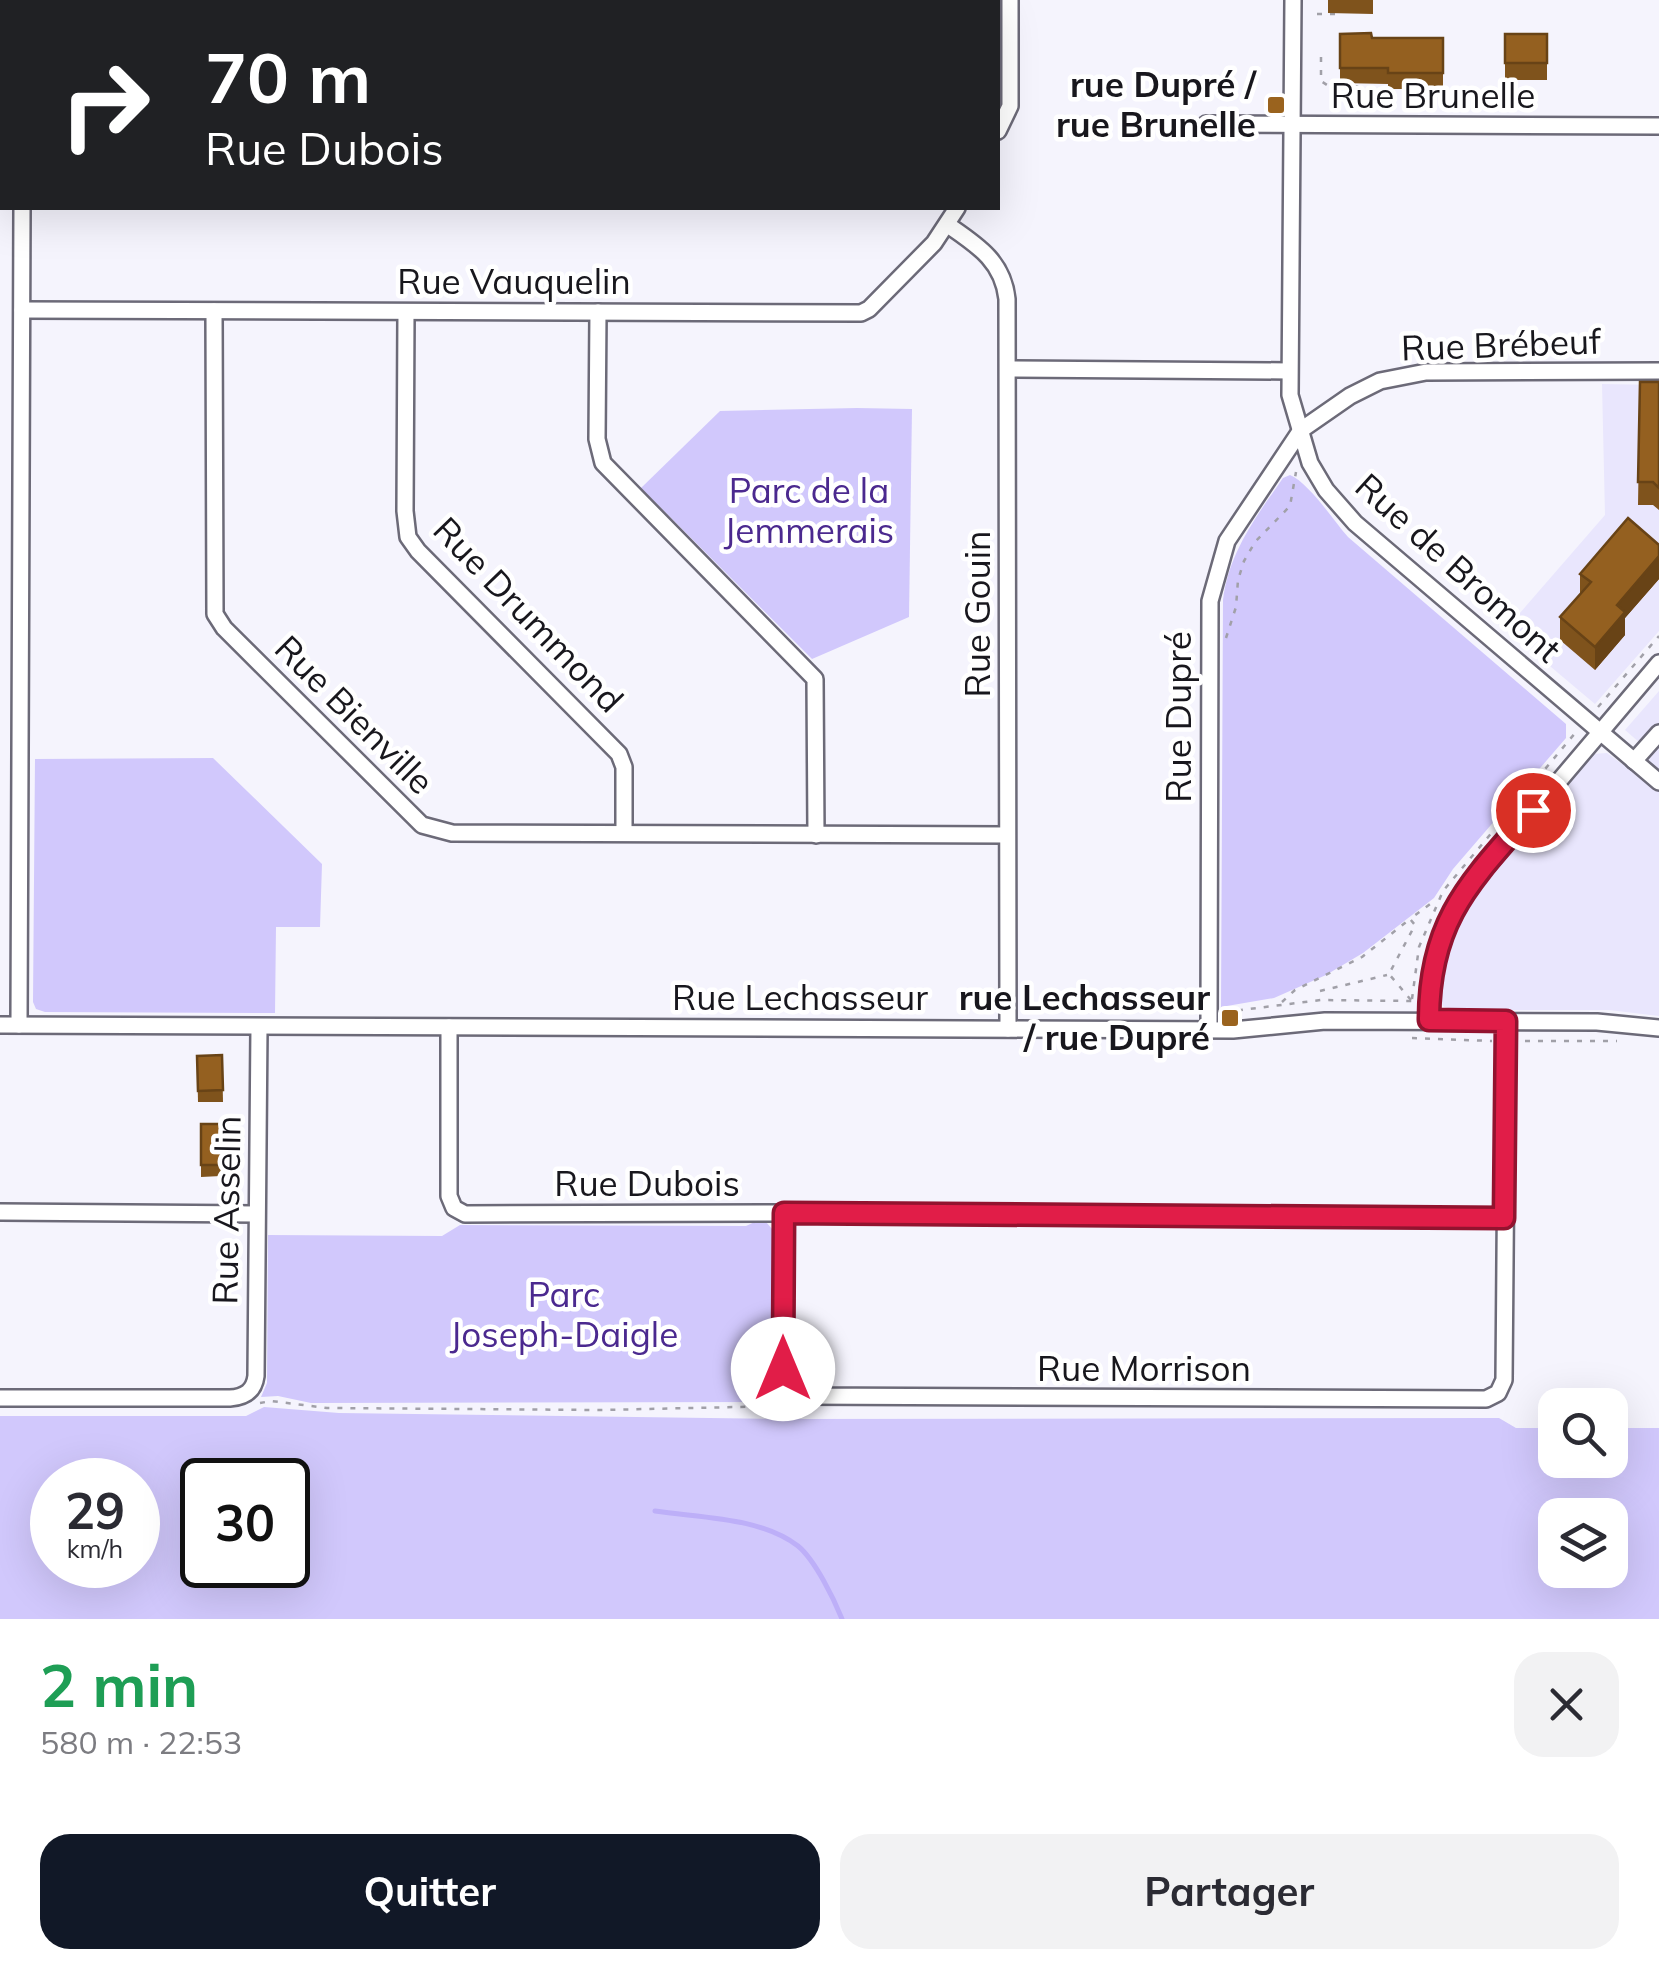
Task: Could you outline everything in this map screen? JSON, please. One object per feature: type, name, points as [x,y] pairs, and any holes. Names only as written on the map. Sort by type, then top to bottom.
[{"type":"street","points":[[1000,128],[1010,106],[1010,0]]},
{"type":"street","points":[[1292,0],[1289,372],[1290,395],[1300,430]]},
{"type":"street","name":"Rue Brunelle","points":[[1206,124],[1659,126]]},
{"type":"street","points":[[19,1025],[22,210]]},
{"type":"street","name":"Rue Vauquelin","points":[[22,310],[861,313],[948,224],[956,210]]},
{"type":"street","name":"Rue Gouin","points":[[948,224],[990,256],[1002,276],[1007,298],[1008,1029]]},
{"type":"street","name":"Rue Bienville","points":[[214,311],[213,596],[220,624],[408,813],[428,828],[452,834],[1007,835]]},
{"type":"street","name":"Rue Drummond","points":[[406,312],[408,537],[418,552],[619,754],[624,767],[624,834]]},
{"type":"street","points":[[598,312],[596,439],[603,464],[814,679],[816,835]]},
{"type":"street","points":[[1010,369],[1289,372]]},
{"type":"street","name":"Rue Brébeuf","points":[[1300,430],[1365,388],[1412,374],[1659,371]]},
{"type":"street","name":"Rue de Bromont","points":[[1300,430],[1310,463],[1355,523],[1659,782]]},
{"type":"street","name":"Rue Dupré","points":[[1209,1029],[1210,601],[1227,541],[1300,430]]},
{"type":"street","points":[[1429,1020],[1434,956],[1453,908],[1659,663]]},
{"type":"street","points":[[1634,762],[1659,733]]},
{"type":"street","name":"Rue Lechasseur","points":[[0,1025],[1209,1029],[1302,1021],[1429,1020],[1597,1022],[1659,1028]]},
{"type":"street","points":[[1504,1218],[1506,1021]]},
{"type":"street","name":"Rue Asselin","points":[[255,1398],[259,1027]]},
{"type":"street","name":"Rue Dubois","points":[[449,1027],[449,1196],[460,1213],[1504,1218]]},
{"type":"street","points":[[0,1212],[256,1214]]},
{"type":"street","name":"Rue Morrison","points":[[784,1213],[783,1372],[790,1389],[807,1396],[983,1398],[1481,1400],[1498,1393],[1504,1380],[1504,1218]]},
{"type":"street","points":[[0,1398],[255,1398]]},
{"type":"path","points":[[1317,14],[1344,14]]},
{"type":"path","points":[[1322,57],[1322,82],[1330,87],[1357,85],[1358,112]]},
{"type":"path","points":[[1527,115],[1528,84]]},
{"type":"path","points":[[1392,88],[1392,115]]},
{"type":"path","points":[[1422,88],[1422,115]]},
{"type":"path","points":[[1407,89],[1407,115]]},
{"type":"path","name":"Rue Dupré","points":[[1225,644],[1244,561],[1255,542],[1290,506],[1297,468]]},
{"type":"path","points":[[1597,708],[1659,636]]},
{"type":"path","points":[[1281,1003],[1289,994],[1373,950],[1422,908],[1436,902]]},
{"type":"path","points":[[1320,991],[1389,974],[1415,925],[1410,919]]},
{"type":"path","points":[[1389,974],[1412,1001]]},
{"type":"path","points":[[1317,982],[1321,1000]]},
{"type":"path","points":[[255,1398],[312,1408],[782,1406]]},
{"type":"shaded area","points":[[1602,384],[1659,385],[1659,631],[1595,704],[1506,629],[1605,515]]},
{"type":"shaded area","points":[[1659,691],[1659,1016],[1609,1010],[1444,1007],[1438,999],[1444,954],[1456,922],[1474,893],[1592,754],[1607,753],[1622,764],[1640,743],[1625,730]]},
{"type":"green space","name":"Parc de la Jemmerais","points":[[912,409],[909,617],[812,659],[641,488],[720,411]]},
{"type":"green space","points":[[1290,475],[1313,494],[1348,537],[1566,724],[1566,738],[1453,869],[1434,898],[1363,953],[1326,975],[1274,998],[1221,1007],[1223,600],[1231,566],[1245,536],[1283,478]]},
{"type":"green space","points":[[213,758],[322,864],[320,927],[276,927],[275,1013],[36,1009],[35,759]]},
{"type":"green space","name":"Parc Joseph-Daigle","points":[[759,1220],[773,1230],[772,1381],[779,1399],[773,1402],[311,1403],[278,1396],[261,1397],[267,1383],[268,1235],[442,1236],[460,1225],[746,1226]]},
{"type":"green space","points":[[264,1407],[339,1413],[784,1419],[1499,1418],[1516,1428],[1538,1428],[1538,1478],[1628,1478],[1628,1428],[1659,1428],[1659,1619],[0,1619],[0,1416],[246,1416]]},
{"type":"building","points":[[1371,33],[1372,38],[1443,38],[1443,73],[1340,68],[1340,34]]},
{"type":"building","points":[[1505,34],[1547,34],[1547,63],[1505,63]]},
{"type":"building","points":[[1640,382],[1659,382],[1659,488],[1653,482],[1638,482]]},
{"type":"building","points":[[1628,518],[1659,545],[1659,556],[1617,605],[1625,612],[1595,647],[1560,617],[1591,582],[1580,574]]},
{"type":"building","points":[[222,1055],[223,1090],[198,1091],[197,1056]]},
{"type":"building","points":[[201,1124],[221,1124],[221,1165],[201,1165]]},
{"type":"waterway","points":[[655,1511],[729,1520],[783,1536],[811,1560],[842,1619]]},
{"type":"place","name":"rue Dupré / rue Brunelle","points":[[1276,105]]},
{"type":"place","name":"rue Lechasseur / rue Dupré","points":[[1230,1018]]},
{"type":"route","points":[[783,1369],[784,1213],[1504,1218],[1506,1021],[1429,1020],[1429,997],[1434,956],[1453,908],[1533,810]]}]
